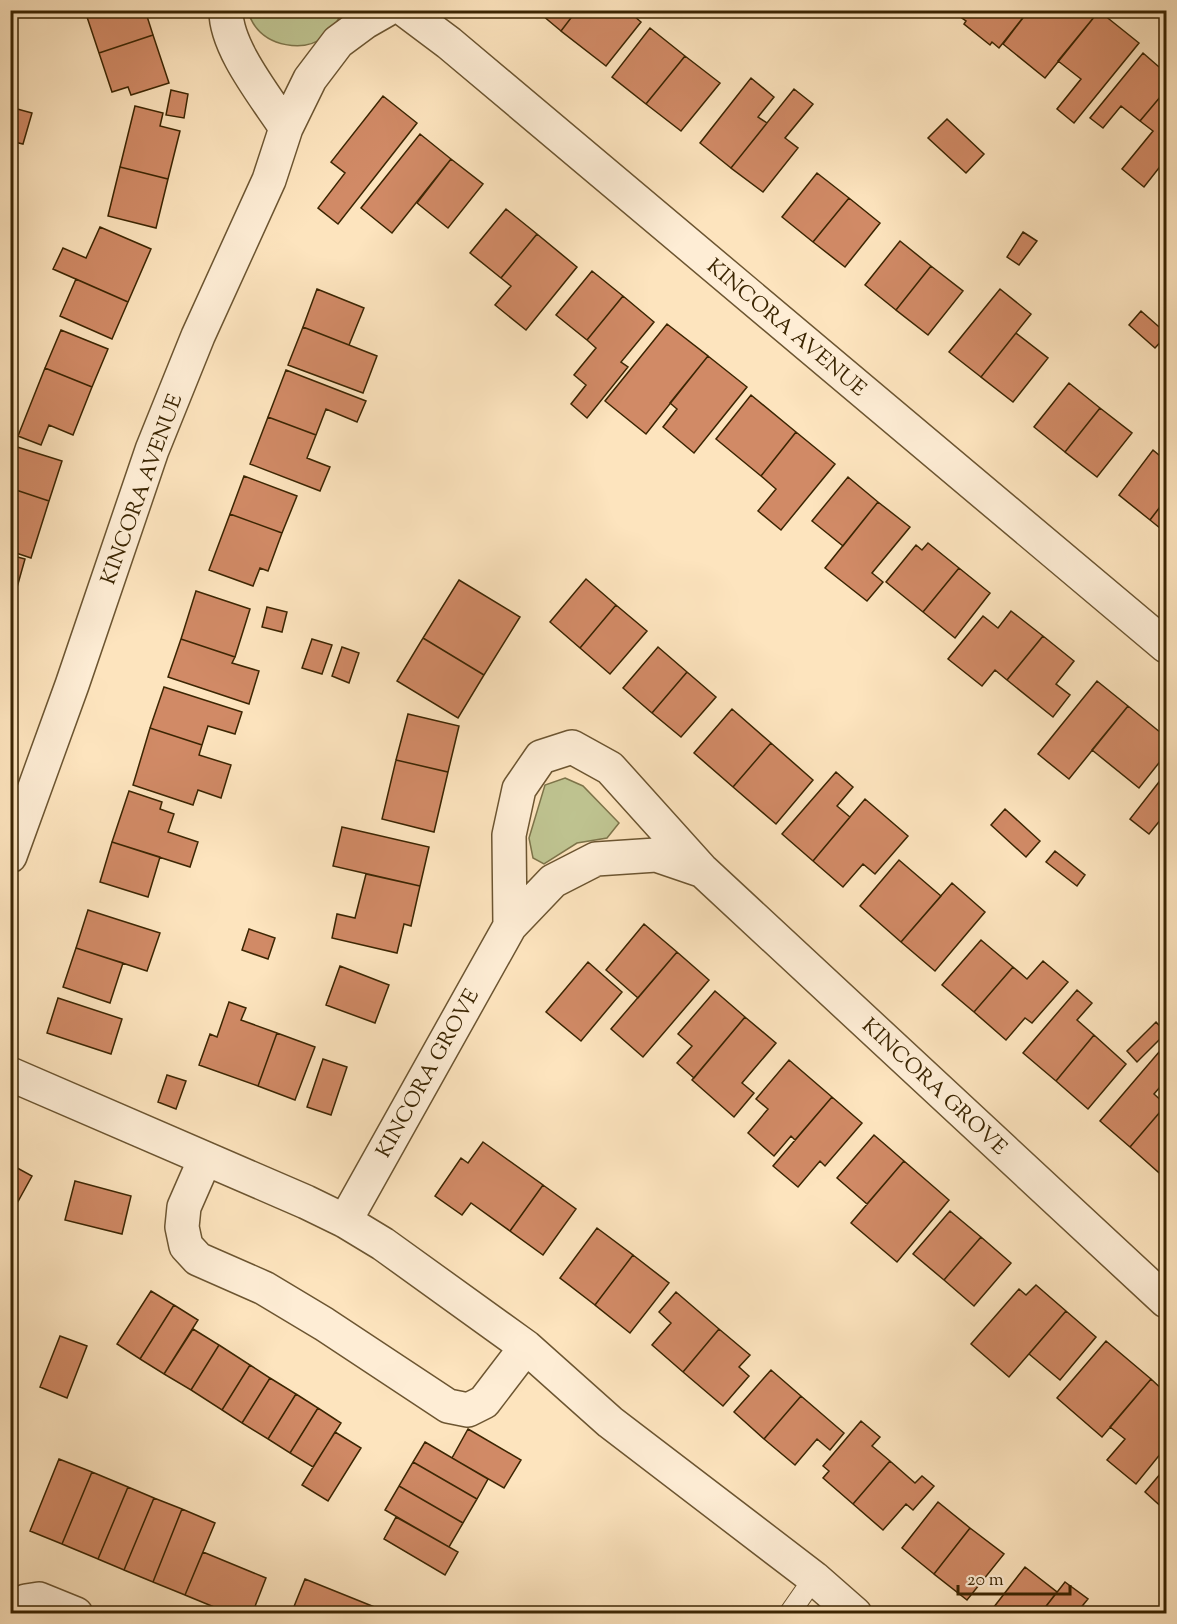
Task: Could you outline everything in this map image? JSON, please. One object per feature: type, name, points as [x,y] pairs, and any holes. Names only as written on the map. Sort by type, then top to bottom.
[{"type":"street","points":[[226,10],[226,22],[240,58],[286,128]]},
{"type":"street","name":"KINCORA AVENUE","points":[[10,856],[72,685],[152,450],[198,336],[269,180],[286,128],[310,79],[338,42],[386,10]]},
{"type":"street","name":"KINCORA AVENUE","points":[[405,10],[466,58],[1167,646]]},
{"type":"street","name":"KINCORA GROVE","points":[[510,926],[509,835],[519,789],[541,757],[572,747],[610,768],[703,871],[1167,1301]]},
{"type":"street","name":"KINCORA GROVE","points":[[345,1221],[510,926],[553,881],[596,859],[656,855],[703,871]]},
{"type":"street","points":[[10,1074],[306,1202],[345,1221],[382,1244],[526,1347],[610,1422],[814,1578],[855,1614]]},
{"type":"street","points":[[205,1159],[184,1208],[182,1227],[186,1246],[198,1259],[264,1288],[324,1324],[448,1406],[468,1410],[484,1402],[526,1347]]},
{"type":"street","points":[[16,1614],[26,1601],[39,1599],[76,1614]]},
{"type":"lane","points":[[789,1614],[814,1578]]},
{"type":"green space","points":[[248,11],[342,11],[335,25],[324,37],[306,45],[296,46],[276,42],[267,37],[253,23]]},
{"type":"green space","points":[[565,778],[583,786],[619,823],[607,838],[577,843],[544,864],[533,858],[529,838],[545,785]]},
{"type":"building","points":[[98,10],[145,10],[153,35],[99,53],[86,14]]},
{"type":"building","points":[[536,10],[577,10],[561,31]]},
{"type":"building","points":[[577,10],[627,10],[641,22],[606,66],[561,31]]},
{"type":"building","points":[[964,10],[1029,10],[999,48],[992,42],[990,45],[964,24],[966,21],[959,16]]},
{"type":"building","points":[[1029,10],[1099,11],[1045,78],[1003,44]]},
{"type":"building","points":[[1099,11],[1139,43],[1074,123],[1057,109],[1081,79],[1058,61]]},
{"type":"building","points":[[650,28],[685,56],[646,104],[612,77]]},
{"type":"building","points":[[153,35],[169,83],[131,95],[128,87],[112,92],[99,53]]},
{"type":"building","points":[[1143,53],[1166,73],[1166,90],[1140,121],[1121,106],[1103,128],[1090,118]]},
{"type":"building","points":[[685,56],[720,83],[681,131],[646,104]]},
{"type":"building","points":[[751,78],[774,97],[758,117],[767,123],[731,168],[700,143]]},
{"type":"building","points":[[794,89],[813,104],[785,138],[798,148],[763,192],[731,168]]},
{"type":"building","points":[[171,90],[188,94],[184,118],[166,115]]},
{"type":"building","points":[[1166,90],[1166,159],[1144,187],[1122,169],[1153,131],[1140,121]]},
{"type":"building","points":[[383,96],[417,123],[338,224],[318,208],[345,173],[331,162]]},
{"type":"building","points":[[135,106],[163,113],[160,126],[180,131],[168,179],[120,167]]},
{"type":"building","points":[[10,107],[32,113],[23,144],[10,141]]},
{"type":"building","points":[[947,119],[984,154],[966,173],[928,138]]},
{"type":"building","points":[[420,134],[451,159],[392,233],[361,208]]},
{"type":"building","points":[[451,159],[483,184],[448,228],[417,203]]},
{"type":"building","points":[[120,167],[168,179],[156,228],[108,216]]},
{"type":"building","points":[[817,173],[849,198],[813,242],[782,217]]},
{"type":"building","points":[[849,198],[880,223],[845,267],[813,242]]},
{"type":"building","points":[[506,209],[537,234],[501,278],[470,253]]},
{"type":"building","points":[[100,227],[151,249],[128,302],[53,269],[63,248],[86,258]]},
{"type":"building","points":[[1023,232],[1037,241],[1019,265],[1007,257]]},
{"type":"building","points":[[537,234],[577,267],[526,330],[495,305],[511,286],[501,278]]},
{"type":"building","points":[[900,241],[931,266],[896,310],[865,285]]},
{"type":"building","points":[[931,266],[963,291],[928,335],[896,310]]},
{"type":"building","points":[[592,271],[623,296],[587,340],[556,315]]},
{"type":"building","points":[[76,279],[128,302],[112,339],[60,316]]},
{"type":"building","points":[[317,289],[364,308],[349,345],[303,327]]},
{"type":"building","points":[[1000,289],[1031,314],[981,377],[949,352]]},
{"type":"building","points":[[623,296],[654,322],[621,362],[628,367],[587,418],[571,404],[586,385],[574,375],[596,348],[587,340]]},
{"type":"building","points":[[1141,311],[1166,333],[1155,348],[1129,325]]},
{"type":"building","points":[[667,324],[708,356],[646,434],[605,401]]},
{"type":"building","points":[[303,327],[377,356],[363,393],[288,365]]},
{"type":"building","points":[[61,330],[108,349],[92,387],[45,368]]},
{"type":"building","points":[[1016,333],[1048,358],[1013,402],[981,377]]},
{"type":"building","points":[[708,356],[747,387],[694,453],[663,427],[677,409],[670,403]]},
{"type":"building","points":[[45,368],[92,387],[73,435],[49,425],[41,445],[18,436]]},
{"type":"building","points":[[286,370],[366,401],[357,422],[326,409],[316,435],[268,417]]},
{"type":"building","points":[[1069,383],[1100,408],[1065,452],[1034,427]]},
{"type":"building","points":[[751,395],[796,432],[761,476],[716,439]]},
{"type":"building","points":[[1100,408],[1132,433],[1097,477],[1065,452]]},
{"type":"building","points":[[268,417],[316,435],[307,458],[330,467],[320,491],[250,464]]},
{"type":"building","points":[[796,432],[835,464],[781,530],[758,511],[776,489],[761,476]]},
{"type":"building","points":[[14,446],[62,461],[49,501],[10,488],[10,456]]},
{"type":"building","points":[[1153,450],[1166,461],[1166,499],[1150,520],[1119,495]]},
{"type":"building","points":[[244,476],[297,496],[282,533],[230,514]]},
{"type":"building","points":[[848,477],[878,502],[843,546],[812,521]]},
{"type":"building","points":[[10,488],[49,501],[31,558],[10,551]]},
{"type":"building","points":[[1166,499],[1166,533],[1150,520]]},
{"type":"building","points":[[878,502],[910,527],[872,573],[883,582],[867,601],[825,568]]},
{"type":"building","points":[[230,514],[282,533],[268,571],[260,568],[253,586],[209,570]]},
{"type":"building","points":[[928,543],[959,568],[923,612],[886,582],[916,545],[922,550]]},
{"type":"building","points":[[10,555],[25,559],[14,598],[10,597]]},
{"type":"building","points":[[959,568],[990,593],[955,638],[923,612]]},
{"type":"building","points":[[586,579],[616,605],[580,648],[550,622]]},
{"type":"building","points":[[459,580],[520,617],[484,675],[423,638]]},
{"type":"building","points":[[196,591],[250,609],[235,657],[181,639]]},
{"type":"building","points":[[616,605],[647,631],[610,674],[580,648]]},
{"type":"building","points":[[267,607],[287,612],[282,632],[262,627]]},
{"type":"building","points":[[1011,611],[1043,636],[1007,680],[995,670],[982,686],[948,659],[983,616],[998,628]]},
{"type":"building","points":[[1043,636],[1074,661],[1056,684],[1070,695],[1053,717],[1007,680]]},
{"type":"building","points":[[423,638],[484,675],[458,718],[397,681]]},
{"type":"building","points":[[181,639],[235,657],[232,663],[259,671],[249,704],[168,677]]},
{"type":"building","points":[[312,639],[332,645],[322,674],[302,668]]},
{"type":"building","points":[[342,647],[359,653],[349,683],[332,676]]},
{"type":"building","points":[[658,647],[687,672],[652,713],[623,688]]},
{"type":"building","points":[[687,672],[716,697],[681,737],[652,713]]},
{"type":"building","points":[[1097,681],[1128,706],[1069,779],[1038,754]]},
{"type":"building","points":[[164,687],[242,712],[235,734],[208,726],[202,745],[150,728]]},
{"type":"building","points":[[1128,706],[1166,737],[1166,754],[1139,788],[1092,750]]},
{"type":"building","points":[[732,709],[771,743],[733,787],[694,753]]},
{"type":"building","points":[[408,714],[459,726],[448,772],[396,760]]},
{"type":"building","points":[[150,728],[202,745],[199,755],[231,765],[221,798],[198,790],[193,805],[133,785]]},
{"type":"building","points":[[771,743],[813,780],[776,824],[733,787]]},
{"type":"building","points":[[396,760],[448,772],[434,832],[382,819]]},
{"type":"building","points":[[836,772],[853,787],[837,806],[850,817],[813,861],[782,834]]},
{"type":"building","points":[[1166,773],[1166,813],[1149,834],[1130,819]]},
{"type":"building","points":[[129,791],[162,802],[160,809],[174,814],[168,832],[198,842],[190,867],[112,842]]},
{"type":"building","points":[[865,799],[908,836],[875,874],[863,864],[843,887],[813,861]]},
{"type":"building","points":[[1005,809],[1040,841],[1026,857],[991,825]]},
{"type":"building","points":[[342,827],[429,847],[420,886],[333,866]]},
{"type":"building","points":[[112,842],[160,857],[148,897],[100,882]]},
{"type":"building","points":[[1055,851],[1085,875],[1077,886],[1046,862]]},
{"type":"building","points":[[899,860],[941,896],[901,942],[860,906]]},
{"type":"building","points":[[366,874],[420,886],[411,926],[404,924],[397,953],[332,938],[337,914],[355,918]]},
{"type":"building","points":[[952,883],[985,912],[935,971],[901,942]]},
{"type":"building","points":[[88,910],[160,933],[147,971],[76,948]]},
{"type":"building","points":[[644,924],[677,952],[638,998],[606,970]]},
{"type":"building","points":[[249,929],[275,938],[268,959],[242,950]]},
{"type":"building","points":[[981,940],[1013,967],[974,1012],[942,985]]},
{"type":"building","points":[[76,948],[123,963],[110,1003],[63,987]]},
{"type":"building","points":[[677,952],[709,980],[643,1057],[611,1029]]},
{"type":"building","points":[[1043,961],[1068,982],[1032,1023],[1025,1018],[1006,1040],[974,1012],[1013,967],[1027,979]]},
{"type":"building","points":[[588,962],[622,992],[581,1041],[546,1012]]},
{"type":"building","points":[[340,966],[389,985],[375,1023],[326,1005]]},
{"type":"building","points":[[1077,990],[1092,1003],[1077,1020],[1094,1035],[1056,1081],[1023,1053]]},
{"type":"building","points":[[715,991],[745,1017],[694,1078],[677,1063],[692,1046],[678,1034]]},
{"type":"building","points":[[58,998],[122,1019],[111,1054],[47,1033]]},
{"type":"building","points":[[229,1002],[246,1008],[241,1020],[277,1033],[258,1086],[199,1065],[210,1034],[217,1037]]},
{"type":"building","points":[[745,1017],[776,1043],[742,1083],[754,1093],[734,1117],[692,1080]]},
{"type":"building","points":[[1156,1022],[1166,1033],[1137,1062],[1127,1051]]},
{"type":"building","points":[[277,1033],[315,1047],[295,1100],[258,1086]]},
{"type":"building","points":[[1094,1035],[1126,1064],[1088,1109],[1056,1081]]},
{"type":"building","points":[[1159,1052],[1166,1058],[1166,1080],[1154,1094],[1166,1105],[1130,1147],[1100,1121]]},
{"type":"building","points":[[323,1059],[347,1067],[331,1115],[307,1107]]},
{"type":"building","points":[[789,1060],[832,1097],[795,1140],[791,1136],[774,1156],[748,1133],[768,1109],[756,1099]]},
{"type":"building","points":[[167,1075],[186,1081],[176,1109],[158,1102]]},
{"type":"building","points":[[832,1097],[862,1123],[825,1166],[820,1161],[798,1187],[773,1166]]},
{"type":"building","points":[[1166,1105],[1166,1179],[1130,1147]]},
{"type":"building","points":[[874,1135],[904,1161],[867,1204],[837,1178]]},
{"type":"building","points":[[483,1142],[543,1185],[510,1231],[471,1203],[462,1215],[435,1196],[461,1158],[468,1163]]},
{"type":"building","points":[[904,1161],[949,1200],[897,1262],[851,1223]]},
{"type":"building","points":[[10,1164],[32,1176],[10,1216]]},
{"type":"building","points":[[75,1181],[131,1196],[122,1234],[65,1220]]},
{"type":"building","points":[[543,1185],[576,1209],[543,1255],[510,1231]]},
{"type":"building","points":[[950,1211],[981,1237],[944,1280],[913,1254]]},
{"type":"building","points":[[597,1228],[633,1255],[595,1305],[560,1278]]},
{"type":"building","points":[[981,1237],[1011,1263],[974,1306],[944,1280]]},
{"type":"building","points":[[633,1255],[669,1283],[630,1333],[595,1305]]},
{"type":"building","points":[[1036,1285],[1066,1311],[1009,1377],[971,1344],[1019,1289],[1026,1295]]},
{"type":"building","points":[[151,1291],[174,1305],[140,1359],[117,1344]]},
{"type":"building","points":[[676,1292],[719,1329],[683,1372],[652,1345],[671,1323],[659,1312]]},
{"type":"building","points":[[174,1305],[198,1320],[164,1374],[140,1359]]},
{"type":"building","points":[[1066,1311],[1096,1337],[1060,1380],[1029,1354]]},
{"type":"building","points":[[193,1329],[219,1345],[191,1390],[164,1374]]},
{"type":"building","points":[[719,1329],[750,1355],[739,1367],[749,1376],[723,1406],[683,1372]]},
{"type":"building","points":[[60,1336],[87,1346],[67,1398],[40,1387]]},
{"type":"building","points":[[1106,1341],[1151,1379],[1102,1437],[1057,1398]]},
{"type":"building","points":[[219,1345],[250,1365],[222,1410],[191,1390]]},
{"type":"building","points":[[250,1365],[270,1378],[242,1423],[222,1410]]},
{"type":"building","points":[[771,1370],[801,1396],[764,1439],[734,1412]]},
{"type":"building","points":[[270,1378],[296,1394],[268,1439],[242,1423]]},
{"type":"building","points":[[1151,1379],[1166,1393],[1166,1430],[1161,1436],[1166,1440],[1166,1447],[1136,1484],[1107,1460],[1125,1439],[1110,1427]]},
{"type":"building","points":[[296,1394],[318,1408],[290,1453],[268,1439]]},
{"type":"building","points":[[801,1396],[844,1433],[830,1450],[817,1439],[795,1465],[764,1439]]},
{"type":"building","points":[[318,1408],[341,1423],[313,1467],[290,1453]]},
{"type":"building","points":[[861,1421],[880,1437],[872,1446],[890,1461],[853,1504],[823,1478],[829,1471],[823,1466]]},
{"type":"building","points":[[468,1429],[521,1460],[504,1488],[452,1458]]},
{"type":"building","points":[[335,1432],[361,1448],[328,1501],[302,1485]]},
{"type":"building","points":[[425,1442],[488,1479],[477,1499],[413,1462]]},
{"type":"building","points":[[59,1459],[92,1472],[62,1544],[30,1531]]},
{"type":"building","points":[[890,1461],[915,1483],[922,1476],[934,1486],[913,1510],[906,1504],[883,1530],[853,1504]]},
{"type":"building","points":[[413,1462],[477,1499],[463,1523],[399,1486]]},
{"type":"building","points":[[1166,1467],[1166,1511],[1145,1492]]},
{"type":"building","points":[[92,1472],[128,1487],[98,1559],[62,1544]]},
{"type":"building","points":[[399,1486],[463,1523],[449,1547],[385,1510]]},
{"type":"building","points":[[128,1487],[154,1498],[124,1570],[98,1559]]},
{"type":"building","points":[[154,1498],[182,1509],[153,1582],[124,1570]]},
{"type":"building","points":[[938,1502],[970,1528],[934,1574],[902,1548]]},
{"type":"building","points":[[182,1509],[215,1523],[185,1595],[153,1582]]},
{"type":"building","points":[[396,1517],[458,1552],[445,1575],[384,1539]]},
{"type":"building","points":[[970,1528],[1004,1554],[967,1600],[934,1574]]},
{"type":"building","points":[[203,1552],[266,1578],[252,1614],[231,1614],[185,1595]]},
{"type":"building","points":[[1025,1567],[1057,1592],[1040,1614],[992,1614],[990,1612]]},
{"type":"building","points":[[305,1579],[377,1608],[375,1614],[291,1614]]},
{"type":"building","points":[[1065,1582],[1088,1599],[1079,1610],[1084,1614],[1040,1614]]}]
